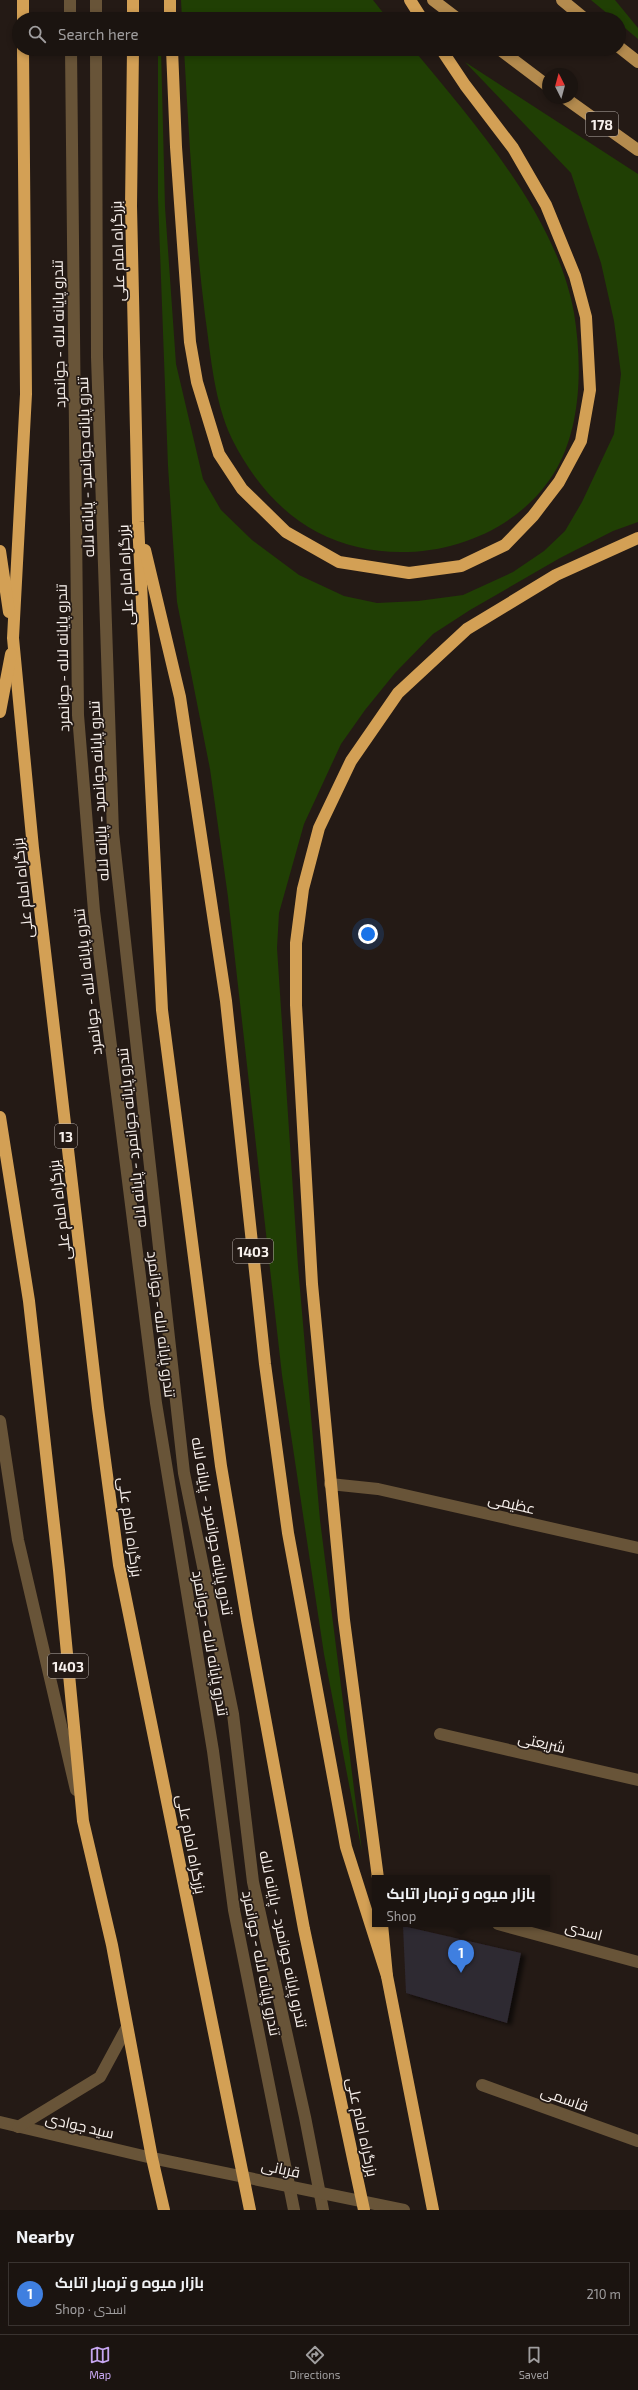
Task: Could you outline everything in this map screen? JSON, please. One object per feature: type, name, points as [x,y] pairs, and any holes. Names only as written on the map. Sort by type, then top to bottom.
[{"type":"highway","points":[[23,0],[23,12]]},
{"type":"highway","points":[[133,0],[133,12]]},
{"type":"highway","points":[[170,0],[170,12]]},
{"type":"highway","points":[[410,0],[418,12]]},
{"type":"highway","name":"بزرگراه امام علی","points":[[23,56],[26,394],[14,638],[36,879],[98,1408],[118,1565],[250,2210]]},
{"type":"highway","name":"بزرگراه امام علی","points":[[133,56],[132,206],[138,522],[162,1010],[218,1451],[247,1620],[304,1929],[364,2210]]},
{"type":"highway","points":[[172,56],[176,147],[190,342],[197,382],[219,454],[242,489],[286,532],[339,562],[409,573],[461,566],[505,544],[533,516],[559,482],[581,441],[590,390],[586,317],[575,276],[546,205],[513,148],[464,85],[445,56]]},
{"type":"highway","name":"1403","points":[[138,522],[180,697],[226,1001],[264,1356],[288,1533],[346,1847],[387,1976]]},
{"type":"highway","points":[[378,1875],[344,1620],[312,1284],[296,1005],[296,943],[303,889],[319,828],[351,761],[398,693],[467,629],[556,575],[638,538]]},
{"type":"highway","points":[[0,551],[14,638],[0,712]]},
{"type":"highway","name":"1403","points":[[0,1117],[29,1301],[59,1570],[83,1821],[112,1945],[152,2158],[164,2210]]},
{"type":"highway","points":[[382,1927],[387,1976],[433,2210]]},
{"type":"main road","points":[[433,0],[449,12]]},
{"type":"main road","points":[[562,0],[577,12]]},
{"type":"main road","points":[[626,53],[638,62]]},
{"type":"main road","points":[[508,56],[542,81]]},
{"type":"main road","name":"178","points":[[573,104],[638,150]]},
{"type":"street","points":[[70,0],[70,12]]},
{"type":"street","points":[[96,0],[96,12]]},
{"type":"street","name":"تندرو پایانه لاله - جوانمرد","points":[[71,56],[78,715],[94,911],[155,1395],[213,1751],[234,1910],[294,2210]]},
{"type":"street","name":"تندرو پایانه جوانمرد - پایانه لاله","points":[[96,56],[97,357],[113,833],[184,1473],[233,1714],[253,1882],[306,2117],[323,2210]]},
{"type":"street","points":[[0,1421],[18,1540],[83,1821]]},
{"type":"street","name":"عظیمی","points":[[330,1484],[378,1489],[638,1548]]},
{"type":"street","name":"شریعتی","points":[[440,1734],[638,1780]]},
{"type":"street","name":"اسدی","points":[[509,1927],[638,1962]]},
{"type":"street","points":[[18,2127],[100,2077],[127,2027]]},
{"type":"street","name":"قاسمی","points":[[482,2085],[638,2141]]},
{"type":"street","name":"سید جوادی","points":[[0,2122],[152,2158]]},
{"type":"street","name":"قربانی","points":[[152,2158],[404,2210]]},
{"type":"green space","points":[[181,0],[373,0],[382,12],[182,12]]},
{"type":"green space","points":[[591,0],[615,0],[625,12],[606,12]]},
{"type":"green space","points":[[626,13],[638,28],[638,39],[626,29]]},
{"type":"green space","points":[[158,56],[161,56],[165,207],[176,364],[203,479],[221,510],[252,540],[299,575],[344,596],[377,603],[418,601],[463,595],[513,572],[544,551],[565,531],[582,502],[614,434],[621,374],[614,321],[601,263],[571,173],[465,62],[638,174],[638,522],[613,531],[560,558],[470,610],[433,634],[395,673],[365,710],[341,744],[304,824],[279,913],[277,948],[298,1266],[320,1520],[362,1852],[324,1654],[282,1375],[228,897],[210,769],[177,602],[168,466],[158,198]]},
{"type":"green space","points":[[184,56],[419,56],[462,108],[510,172],[532,206],[550,241],[565,277],[577,332],[579,372],[578,392],[571,432],[565,450],[557,468],[537,496],[511,518],[482,535],[449,546],[416,552],[381,551],[348,545],[317,532],[303,524],[278,504],[257,480],[232,439],[221,410],[217,394],[211,363],[201,282],[190,149]]},
{"type":"building","points":[[403,1927],[521,1953],[507,2023],[406,1993]]},
{"type":"place","name":"بازار میوه و تره‌بار اتابک","points":[[461,1973]]}]
